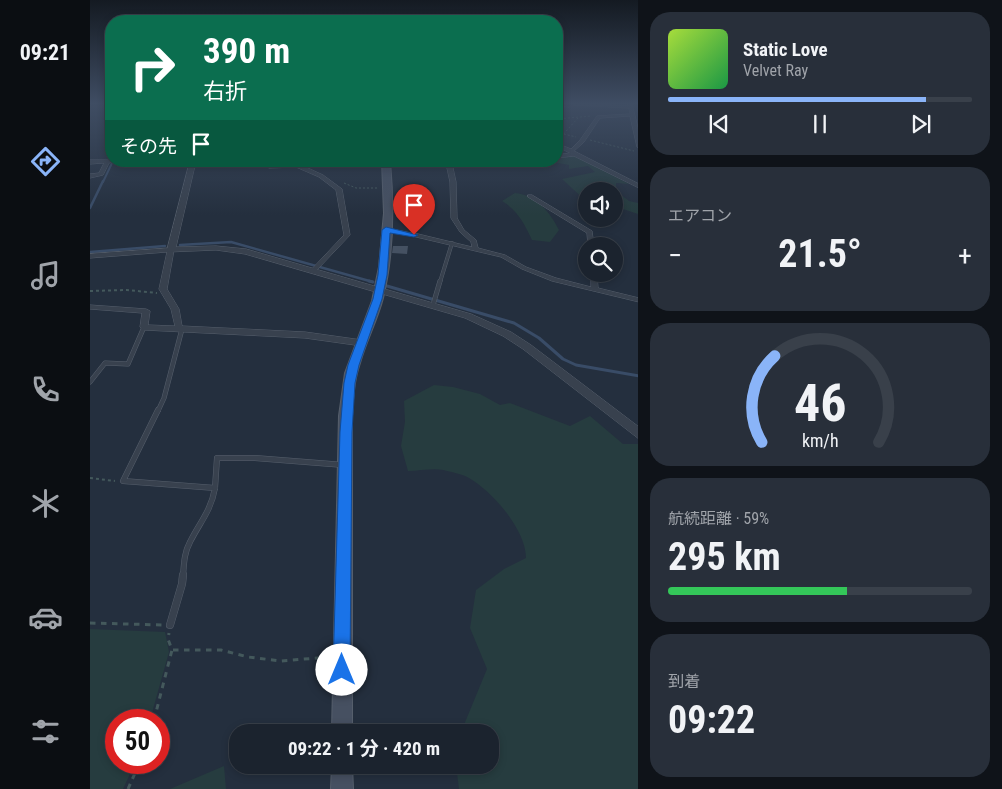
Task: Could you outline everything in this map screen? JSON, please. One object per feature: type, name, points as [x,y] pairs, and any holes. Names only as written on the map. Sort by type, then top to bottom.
[{"type":"main road","points":[[342,724],[345,465],[349,383],[379,290],[389,211],[386,167]]},
{"type":"main road","points":[[342,774],[342,789]]},
{"type":"street","points":[[563,155],[573,153],[583,141]]},
{"type":"street","points":[[563,147],[638,186]]},
{"type":"street","points":[[90,162],[105,162]]},
{"type":"street","points":[[90,176],[102,174],[105,167]]},
{"type":"street","points":[[181,329],[175,309],[164,294],[171,250],[192,167]]},
{"type":"street","points":[[301,167],[321,176],[340,189],[347,235],[316,268]]},
{"type":"street","points":[[451,167],[454,218],[462,231],[474,241],[475,248]]},
{"type":"street","points":[[530,196],[590,232],[590,237]]},
{"type":"street","points":[[414,235],[503,256],[524,268],[554,280],[595,288],[638,300]]},
{"type":"street","points":[[90,256],[216,248],[236,250],[316,268],[379,290],[434,301],[507,334],[638,434]]},
{"type":"street","points":[[595,282],[595,288]]},
{"type":"street","points":[[90,307],[146,311],[144,327],[305,335],[362,342]]},
{"type":"lane","points":[[386,230],[414,235]]},
{"type":"lane","points":[[434,301],[452,243]]},
{"type":"lane","points":[[90,382],[105,363],[128,364],[144,327]]},
{"type":"lane","points":[[181,329],[164,398],[123,481],[215,488]]},
{"type":"lane","points":[[170,625],[182,584],[184,558],[189,543],[212,504],[218,458],[255,458],[345,465]]},
{"type":"path","points":[[592,141],[638,151]]},
{"type":"path","points":[[342,182],[356,188],[388,189]]},
{"type":"path","points":[[90,291],[127,290],[164,294]]},
{"type":"path","points":[[90,478],[123,481]]},
{"type":"path","points":[[90,623],[170,625],[168,639],[172,650],[157,709]]},
{"type":"path","points":[[172,650],[221,650],[248,657],[281,661],[342,656]]},
{"type":"path","points":[[128,789],[135,774]]},
{"type":"green space","points":[[574,155],[629,184],[623,182],[578,182],[578,194],[562,179],[595,172],[588,166],[569,169],[569,165],[563,164],[563,157]]},
{"type":"green space","points":[[515,193],[529,197],[542,205],[547,211],[559,230],[550,242],[532,240],[520,218],[502,201]]},
{"type":"green space","points":[[623,196],[629,201],[638,203],[638,214],[623,209]]},
{"type":"green space","points":[[434,385],[453,387],[480,394],[500,405],[510,403],[570,426],[590,416],[623,444],[638,444],[638,789],[459,789],[457,774],[499,774],[499,724],[464,724],[487,669],[470,628],[476,590],[504,569],[526,558],[525,547],[514,524],[498,502],[478,484],[456,473],[443,470],[408,471],[401,446],[405,422],[404,401]]},
{"type":"green space","points":[[90,629],[165,632],[169,652],[153,709],[105,709],[105,774],[130,774],[123,789],[90,789]]},
{"type":"green space","points":[[224,766],[226,789],[170,789]]},
{"type":"building","points":[[393,246],[408,246],[407,254],[392,253]]},
{"type":"waterway","points":[[103,182],[110,167]]},
{"type":"waterway","points":[[90,208],[103,181]]},
{"type":"waterway","points":[[180,245],[231,242],[373,282],[369,281]]},
{"type":"waterway","points":[[90,252],[165,246]]},
{"type":"waterway","points":[[387,286],[514,323],[539,338],[563,359],[576,365],[638,376]]},
{"type":"route","points":[[342,670],[341,630],[349,383],[353,365],[377,299],[382,275],[386,230],[414,235]]}]
